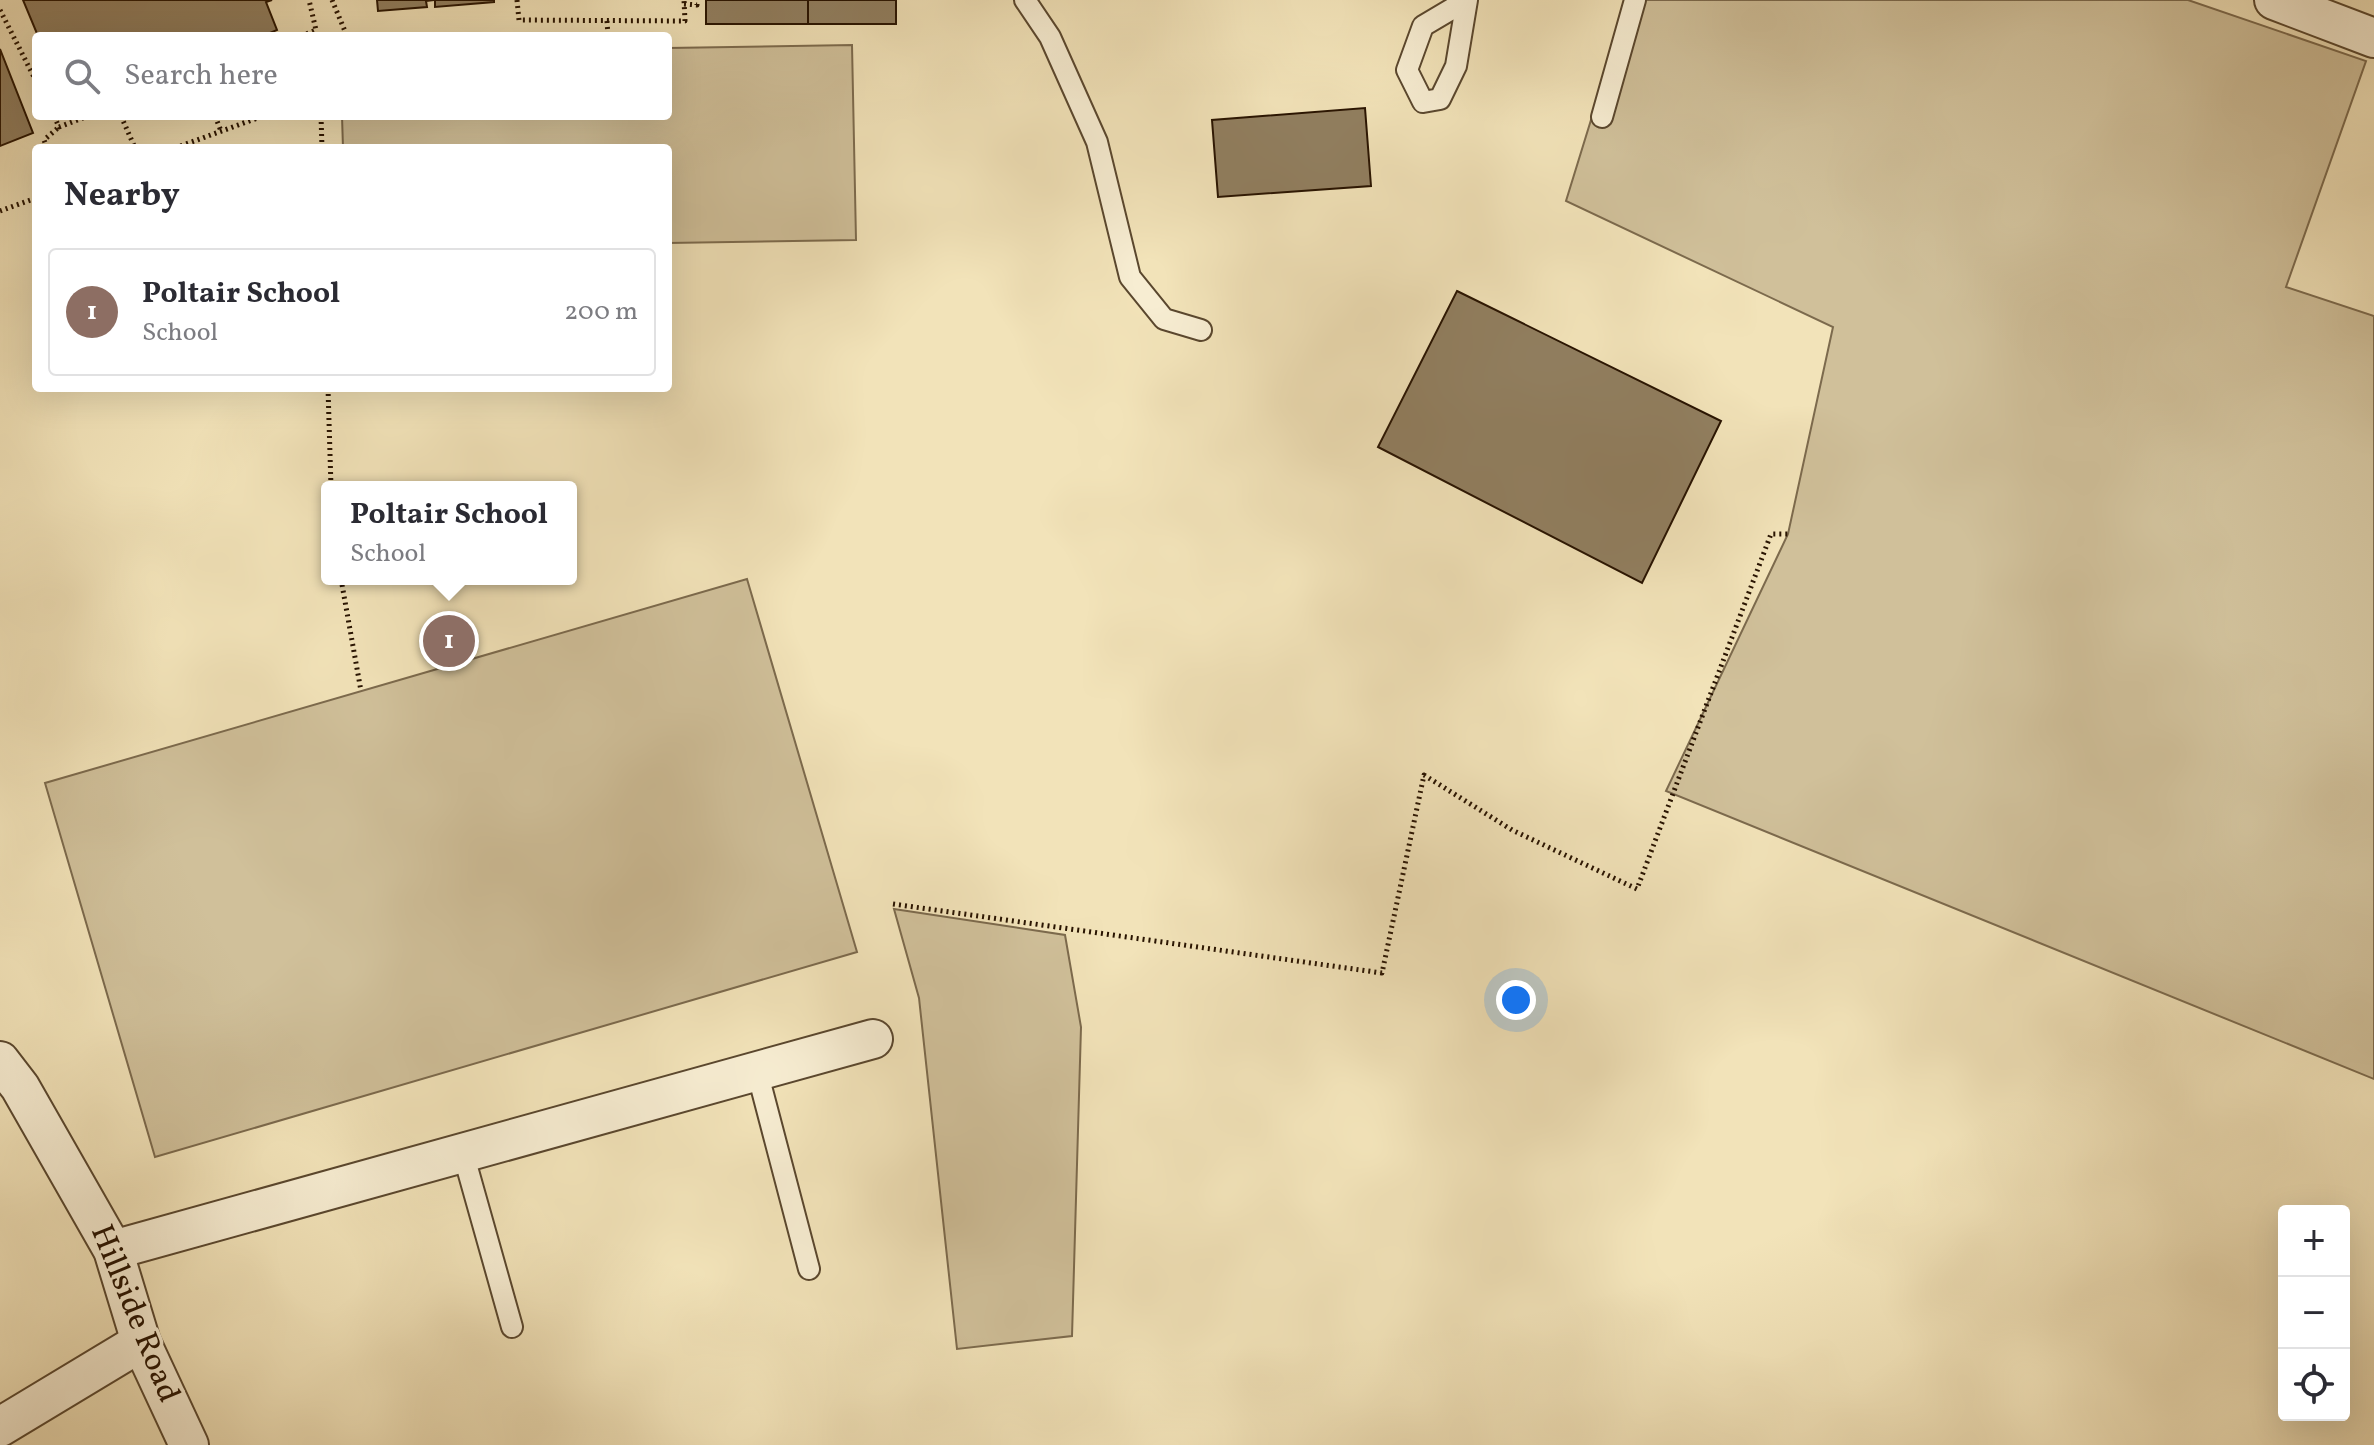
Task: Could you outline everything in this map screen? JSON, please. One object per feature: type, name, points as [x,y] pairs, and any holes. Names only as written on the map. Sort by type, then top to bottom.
[{"type":"street","points":[[2274,0],[2374,38]]},
{"type":"street","points":[[113,1250],[873,1039]]},
{"type":"street","name":"Hillside Road","points":[[0,1061],[20,1087],[113,1250],[141,1342],[189,1445]]},
{"type":"street","points":[[0,1427],[141,1342]]},
{"type":"lane","points":[[1025,0],[1050,37],[1097,142],[1130,277],[1164,319],[1201,330]]},
{"type":"lane","points":[[1467,0],[1456,66],[1440,99],[1423,102],[1407,70],[1423,26],[1467,0]]},
{"type":"lane","points":[[1602,117],[1635,0]]},
{"type":"lane","points":[[757,1071],[809,1269]]},
{"type":"lane","points":[[463,1153],[512,1327]]},
{"type":"path","points":[[309,0],[316,30],[311,32]]},
{"type":"path","points":[[332,0],[345,32]]},
{"type":"path","points":[[517,0],[519,20],[607,21],[685,21],[684,2],[697,5],[697,0]]},
{"type":"path","points":[[0,10],[32,73]]},
{"type":"path","points":[[607,21],[608,32]]},
{"type":"path","points":[[56,120],[59,127]]},
{"type":"path","points":[[46,144],[44,140],[59,127],[77,120]]},
{"type":"path","points":[[123,120],[133,144]]},
{"type":"path","points":[[217,120],[221,131]]},
{"type":"path","points":[[186,144],[252,120]]},
{"type":"path","points":[[321,120],[322,144]]},
{"type":"path","points":[[0,211],[32,199]]},
{"type":"path","points":[[328,392],[331,481]]},
{"type":"path","points":[[893,904],[1382,973],[1424,775],[1512,830],[1637,889],[1771,534],[1788,534]]},
{"type":"path","points":[[342,585],[361,691]]},
{"type":"shaded area","points":[[1628,0],[2188,0],[2366,61],[2286,287],[2374,316],[2374,1079],[1666,791],[1788,534],[1833,327],[1566,201]]},
{"type":"shaded area","points":[[852,45],[856,240],[672,243],[672,144],[343,144],[342,120],[672,120],[672,48]]},
{"type":"shaded area","points":[[747,579],[857,952],[155,1157],[45,783]]},
{"type":"shaded area","points":[[894,909],[1065,935],[1081,1027],[1072,1336],[957,1349],[919,998]]},
{"type":"building","points":[[23,0],[272,0],[266,2],[277,30],[272,32],[36,32]]},
{"type":"building","points":[[377,0],[434,0],[426,1],[427,7],[378,11]]},
{"type":"building","points":[[435,0],[494,0],[494,2],[435,7]]},
{"type":"building","points":[[706,0],[808,0],[808,24],[706,24]]},
{"type":"building","points":[[808,0],[896,0],[896,24],[808,24]]},
{"type":"building","points":[[0,49],[33,133],[0,146]]},
{"type":"building","points":[[1365,108],[1371,186],[1218,197],[1212,120]]},
{"type":"building","points":[[1457,291],[1721,421],[1642,583],[1378,447]]},
{"type":"place","name":"Poltair School","points":[[449,641]]}]
